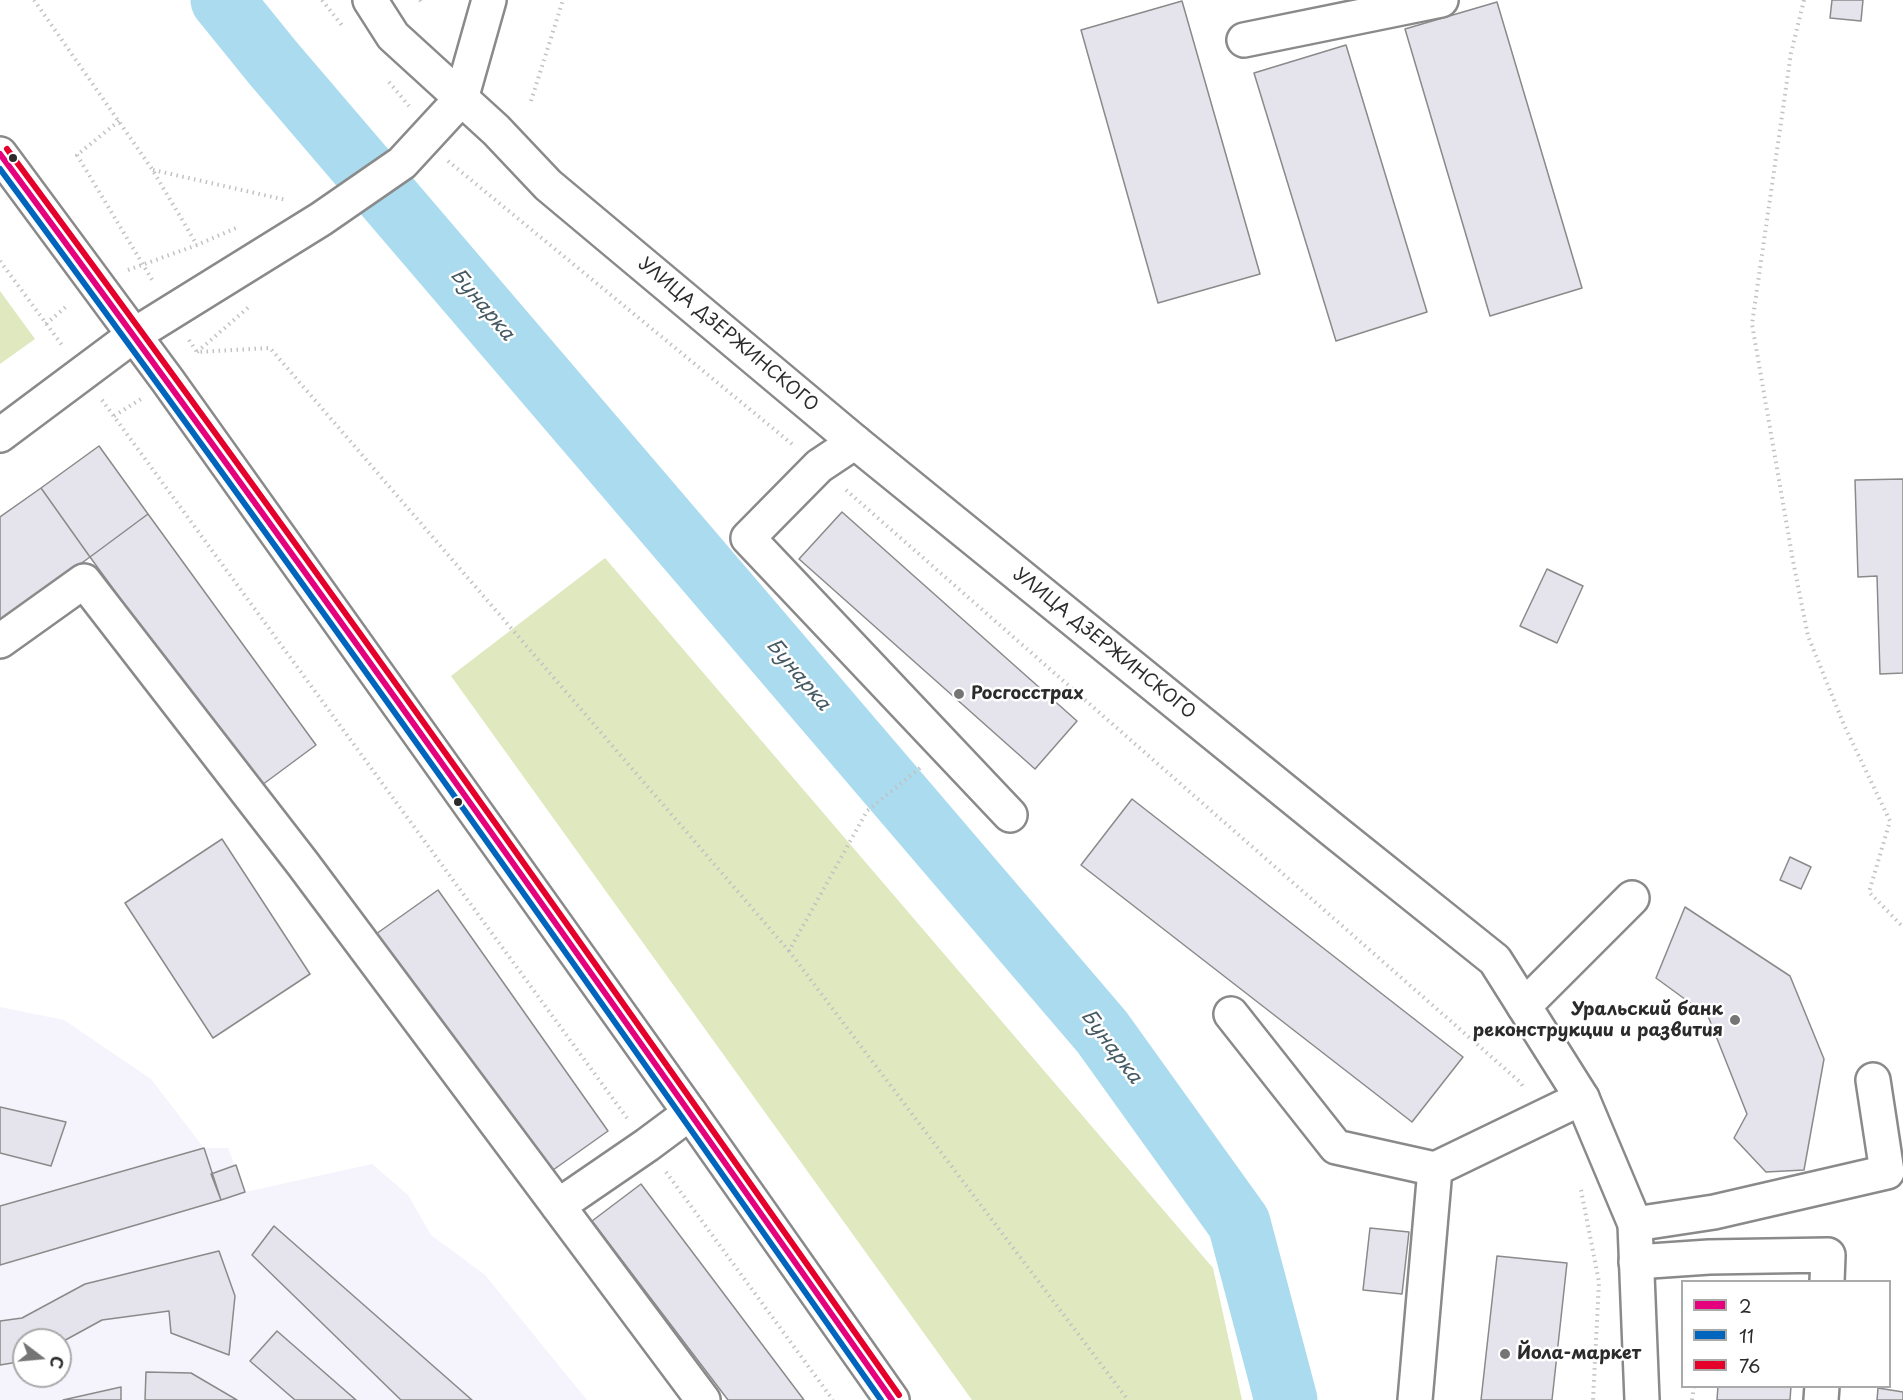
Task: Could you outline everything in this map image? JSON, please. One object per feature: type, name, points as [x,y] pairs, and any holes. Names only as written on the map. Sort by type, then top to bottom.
[{"type":"main road","name":"УЛИЦА ДЗЕРЖИНСКОГО","points":[[370,0],[393,36],[495,130],[548,185],[855,442],[1495,960],[1582,1098],[1635,1224],[1642,1400]]},
{"type":"main road","points":[[0,435],[134,334],[172,311],[308,210],[402,163],[461,99],[489,0]]},
{"type":"main road","points":[[1244,40],[1441,0]]},
{"type":"main road","points":[[0,154],[168,381],[892,1400]]},
{"type":"main road","points":[[855,442],[819,466],[748,538],[1010,815]]},
{"type":"main road","points":[[0,641],[84,581],[303,864],[703,1400]]},
{"type":"main road","points":[[1524,1006],[1632,898]]},
{"type":"main road","points":[[1231,1014],[1336,1147],[1435,1169],[1582,1098]]},
{"type":"main road","points":[[1635,1224],[1714,1212],[1887,1172],[1873,1080]]},
{"type":"main road","points":[[558,1206],[690,1113]]},
{"type":"main road","points":[[1415,1400],[1435,1169]]},
{"type":"main road","points":[[1636,1262],[1709,1257],[1828,1255],[1827,1280]]},
{"type":"path","points":[[34,0],[152,169],[197,245]]},
{"type":"path","points":[[322,0],[351,36]]},
{"type":"path","points":[[420,0],[423,5]]},
{"type":"path","points":[[531,101],[563,0]]},
{"type":"path","points":[[1804,0],[1791,53],[1752,324],[1808,636],[1844,725],[1890,821],[1869,892],[1903,927]]},
{"type":"path","points":[[386,79],[406,102],[445,158],[819,466],[1520,1082],[1543,1117]]},
{"type":"path","points":[[119,121],[77,155],[197,352]]},
{"type":"path","points":[[152,169],[308,210]]},
{"type":"path","points":[[46,324],[95,282],[197,245],[241,226]]},
{"type":"path","points":[[0,261],[833,1400]]},
{"type":"path","points":[[114,416],[168,381],[197,352],[256,301]]},
{"type":"path","points":[[197,352],[270,348],[789,951],[1128,1400]]},
{"type":"path","points":[[789,951],[867,811],[915,772]]},
{"type":"path","points":[[1580,1182],[1599,1282],[1593,1400]]},
{"type":"shaded area","points":[[0,1007],[64,1020],[151,1079],[204,1148],[228,1148],[245,1192],[372,1164],[408,1195],[431,1235],[485,1275],[587,1400],[0,1400]]},
{"type":"green space","points":[[0,291],[35,339],[0,364]]},
{"type":"green space","points":[[605,558],[1213,1268],[1242,1400],[972,1400],[451,676]]},
{"type":"building","points":[[1832,0],[1863,0],[1861,21],[1830,18]]},
{"type":"building","points":[[1182,1],[1260,274],[1158,303],[1081,30]]},
{"type":"building","points":[[1497,2],[1582,288],[1490,316],[1405,29]]},
{"type":"building","points":[[1346,45],[1427,312],[1336,341],[1254,73]]},
{"type":"building","points":[[99,446],[148,514],[90,557],[41,488]]},
{"type":"building","points":[[1903,479],[1903,673],[1880,674],[1877,576],[1858,577],[1855,480]]},
{"type":"building","points":[[41,488],[90,557],[0,622],[0,517]]},
{"type":"building","points":[[842,512],[1077,721],[1035,769],[799,559]]},
{"type":"building","points":[[148,514],[316,745],[258,788],[90,557]]},
{"type":"building","points":[[1547,569],[1583,586],[1557,643],[1520,626]]},
{"type":"building","points":[[1132,799],[1463,1057],[1412,1122],[1081,865]]},
{"type":"building","points":[[222,839],[310,974],[213,1038],[125,903]]},
{"type":"building","points":[[1790,857],[1811,867],[1801,889],[1780,880]]},
{"type":"building","points":[[438,890],[608,1131],[546,1175],[376,934]]},
{"type":"building","points":[[1685,907],[1790,976],[1824,1059],[1804,1170],[1766,1172],[1734,1138],[1747,1114],[1708,1016],[1656,978]]},
{"type":"building","points":[[0,1107],[66,1122],[51,1166],[0,1153]]},
{"type":"building","points":[[204,1148],[221,1200],[0,1265],[0,1206]]},
{"type":"building","points":[[236,1165],[245,1192],[221,1200],[211,1174]]},
{"type":"building","points":[[641,1184],[804,1400],[728,1400],[592,1221]]},
{"type":"building","points":[[274,1226],[472,1400],[401,1400],[252,1255]]},
{"type":"building","points":[[1370,1228],[1409,1232],[1402,1294],[1363,1290]]},
{"type":"building","points":[[219,1251],[235,1296],[229,1355],[171,1333],[169,1311],[102,1320],[72,1336],[72,1328],[12,1328],[12,1363],[0,1365],[0,1321],[22,1318],[85,1284]]},
{"type":"building","points":[[1497,1256],[1567,1263],[1552,1400],[1481,1400]]},
{"type":"building","points":[[277,1331],[356,1400],[295,1400],[250,1361]]},
{"type":"building","points":[[146,1372],[191,1373],[237,1400],[145,1400]]},
{"type":"building","points":[[121,1387],[121,1400],[63,1400]]},
{"type":"building","points":[[1718,1388],[1791,1388],[1790,1400],[1717,1400]]},
{"type":"building","points":[[1878,1388],[1903,1392],[1903,1400],[1877,1400]]},
{"type":"waterway","name":"Бунарка","points":[[222,0],[273,63],[1102,1032],[1239,1223],[1286,1400]]},
{"type":"transit line","name":"76","points":[[7,149],[345,613],[899,1395]]},
{"type":"transit line","name":"2","points":[[0,154],[114,308],[561,930],[892,1400]]},
{"type":"transit line","name":"11","points":[[0,169],[444,782],[881,1400]]},
{"type":"place","name":"Росгосстрах","points":[[959,694]]},
{"type":"place","name":"Уральский банк реконструкции и развития","points":[[1735,1020]]},
{"type":"place","name":"Йола-маркет","points":[[1505,1354]]}]
